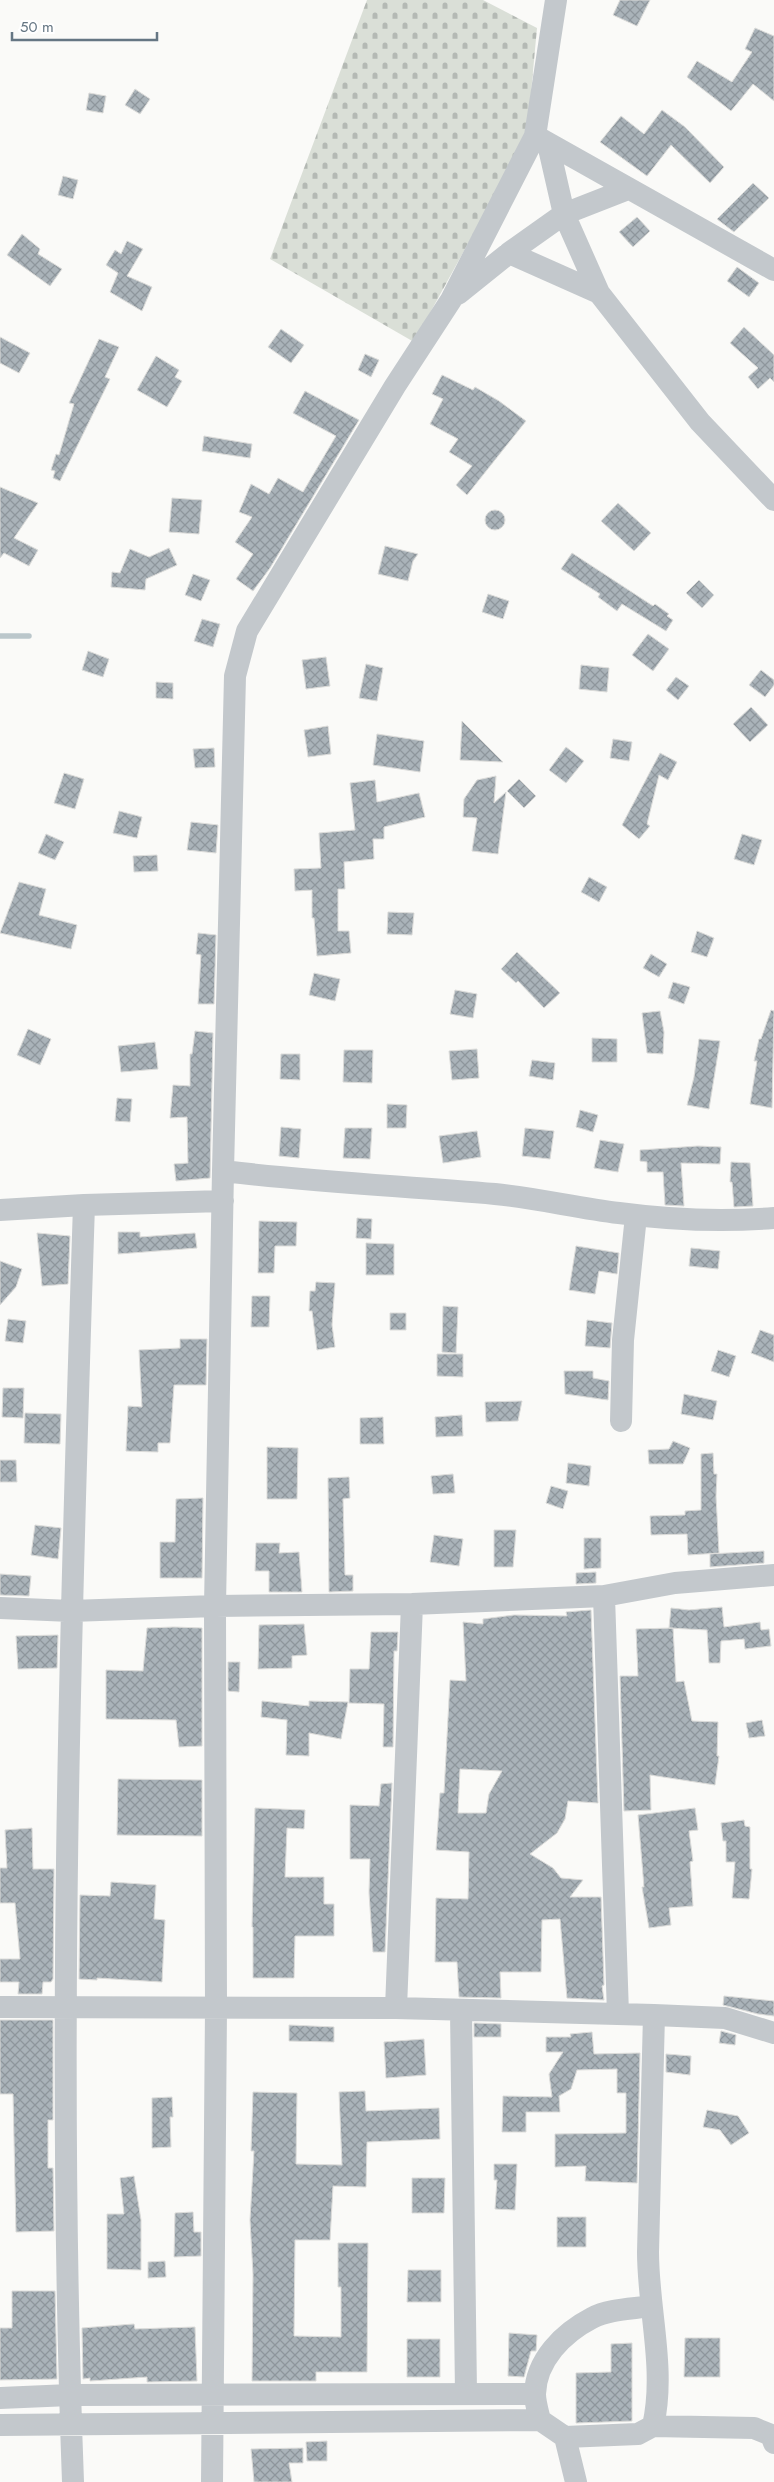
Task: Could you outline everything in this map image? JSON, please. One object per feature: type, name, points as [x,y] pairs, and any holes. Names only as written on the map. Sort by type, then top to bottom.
[{"type":"street","points":[[556,0],[542,140],[564,214],[599,293],[700,422],[774,500]]},
{"type":"street","points":[[542,140],[628,189],[706,230],[774,270]]},
{"type":"street","points":[[212,2482],[216,2009],[215,1606],[235,676],[247,631],[395,386],[451,300],[542,140]]},
{"type":"street","points":[[451,300],[564,214],[628,189]]},
{"type":"street","points":[[509,254],[599,293]]},
{"type":"street","points":[[223,1171],[301,1180],[497,1194],[636,1216],[718,1221],[774,1218]]},
{"type":"street","points":[[0,1210],[84,1205],[223,1202]]},
{"type":"street","points":[[73,2482],[64,2006],[71,1611],[84,1205]]},
{"type":"street","points":[[621,1421],[623,1340],[636,1216]]},
{"type":"street","points":[[0,1608],[71,1611],[215,1606],[412,1604],[604,1596],[675,1583],[774,1575]]},
{"type":"street","points":[[604,1596],[618,2014]]},
{"type":"street","points":[[396,2008],[412,1604]]},
{"type":"street","points":[[0,2007],[396,2008],[654,2015],[725,2018],[774,2032]]},
{"type":"street","points":[[460,2010],[466,2393]]},
{"type":"street","points":[[653,2426],[658,2369],[651,2306],[648,2252],[654,2015]]},
{"type":"street","points":[[540,2420],[535,2394],[542,2362],[562,2339],[592,2318],[608,2312],[651,2306]]},
{"type":"street","points":[[0,2398],[70,2395],[535,2394]]},
{"type":"street","points":[[0,2425],[71,2423],[212,2425],[540,2420],[565,2437],[638,2434],[653,2426],[754,2428],[771,2436],[774,2443]]},
{"type":"street","points":[[565,2437],[576,2482]]},
{"type":"green space","points":[[367,0],[483,0],[537,28],[527,136],[414,342],[270,259]]},
{"type":"building","points":[[620,0],[650,0],[637,26],[613,15]]},
{"type":"building","points":[[755,28],[774,36],[774,101],[753,84],[731,111],[687,77],[697,61],[732,82],[752,52],[745,49]]},
{"type":"building","points":[[135,89],[150,99],[140,114],[125,105]]},
{"type":"building","points":[[89,93],[106,96],[103,113],[86,110]]},
{"type":"building","points":[[662,110],[685,127],[724,167],[710,183],[671,145],[647,176],[600,142],[621,116],[644,134]]},
{"type":"building","points":[[63,176],[78,180],[73,199],[58,195]]},
{"type":"building","points":[[753,183],[769,198],[734,232],[717,219]]},
{"type":"building","points":[[637,217],[650,231],[633,247],[619,232]]},
{"type":"building","points":[[22,234],[40,249],[38,254],[62,269],[50,286],[7,255]]},
{"type":"building","points":[[127,241],[143,249],[127,276],[152,287],[142,311],[110,292],[118,273],[106,265],[115,250],[121,254]]},
{"type":"building","points":[[737,267],[759,283],[749,297],[727,281]]},
{"type":"building","points":[[744,327],[774,355],[774,382],[770,378],[758,389],[748,377],[758,368],[730,343]]},
{"type":"building","points":[[281,329],[304,345],[291,363],[268,347]]},
{"type":"building","points":[[0,337],[30,353],[19,373],[0,363]]},
{"type":"building","points":[[99,339],[119,347],[105,377],[110,379],[60,481],[53,478],[55,471],[51,470],[56,454],[59,455],[74,404],[69,403]]},
{"type":"building","points":[[365,354],[379,360],[371,377],[358,370]]},
{"type":"building","points":[[156,356],[179,370],[175,377],[182,381],[167,407],[137,390]]},
{"type":"building","points":[[442,375],[473,390],[475,387],[499,401],[526,421],[467,495],[456,485],[472,466],[449,452],[458,439],[430,424],[443,399],[432,394]]},
{"type":"building","points":[[305,391],[359,420],[270,568],[253,591],[236,579],[253,554],[235,542],[252,517],[239,512],[251,484],[269,494],[278,478],[303,492],[336,436],[293,413]]},
{"type":"building","points":[[204,436],[252,444],[250,458],[202,451]]},
{"type":"building","points":[[0,487],[38,503],[14,538],[38,550],[29,566],[4,553],[0,558]]},
{"type":"building","points":[[172,498],[202,500],[199,534],[169,532]]},
{"type":"building","points":[[618,503],[651,533],[634,551],[601,521]]},
{"type":"building","points":[[495,510],[502,513],[505,520],[502,527],[495,530],[488,527],[485,520],[488,513]]},
{"type":"building","points":[[385,546],[418,554],[413,561],[408,581],[378,574]]},
{"type":"building","points":[[169,548],[177,565],[146,579],[145,590],[111,587],[112,572],[120,573],[130,549],[149,557]]},
{"type":"building","points":[[572,553],[653,606],[655,604],[669,614],[667,616],[673,620],[666,631],[622,604],[617,611],[598,597],[600,594],[561,569]]},
{"type":"building","points":[[193,574],[210,580],[201,601],[185,595]]},
{"type":"building","points":[[699,580],[714,595],[702,608],[686,593]]},
{"type":"building","points":[[488,594],[509,601],[503,619],[482,612]]},
{"type":"building","points":[[202,619],[220,624],[213,647],[194,641]]},
{"type":"building","points":[[648,634],[669,649],[653,671],[632,655]]},
{"type":"building","points":[[88,651],[109,659],[103,677],[82,670]]},
{"type":"building","points":[[326,657],[330,686],[306,689],[302,660]]},
{"type":"building","points":[[366,664],[383,668],[377,701],[359,698]]},
{"type":"building","points":[[581,665],[609,668],[607,692],[579,689]]},
{"type":"building","points":[[761,670],[774,680],[774,685],[765,697],[749,685]]},
{"type":"building","points":[[676,677],[689,686],[678,700],[666,690]]},
{"type":"building","points":[[156,682],[173,683],[173,699],[156,698]]},
{"type":"building","points":[[751,707],[768,725],[750,742],[733,724]]},
{"type":"building","points":[[462,721],[503,762],[460,760]]},
{"type":"building","points":[[328,726],[331,754],[308,757],[304,730]]},
{"type":"building","points":[[377,734],[424,741],[420,772],[373,765]]},
{"type":"building","points":[[613,739],[632,742],[629,761],[610,758]]},
{"type":"building","points":[[566,747],[584,761],[566,783],[549,770]]},
{"type":"building","points":[[214,748],[215,767],[195,768],[193,749]]},
{"type":"building","points":[[660,753],[677,762],[668,780],[659,775],[647,824],[650,826],[639,839],[622,825]]},
{"type":"building","points":[[64,773],[84,779],[75,809],[54,803]]},
{"type":"building","points":[[496,776],[494,803],[506,792],[498,854],[472,851],[477,818],[463,817],[464,799],[477,780]]},
{"type":"building","points":[[519,779],[536,796],[524,808],[507,791]]},
{"type":"building","points":[[375,780],[377,802],[419,793],[425,817],[384,827],[384,839],[373,839],[374,859],[344,862],[345,889],[338,889],[338,931],[349,931],[351,953],[317,956],[314,918],[312,918],[312,890],[295,891],[294,869],[321,868],[319,833],[355,830],[350,783]]},
{"type":"building","points":[[119,811],[142,817],[137,838],[113,833]]},
{"type":"building","points":[[191,822],[218,825],[216,853],[187,850]]},
{"type":"building","points":[[46,834],[64,842],[55,860],[38,853]]},
{"type":"building","points":[[742,834],[762,840],[754,865],[734,859]]},
{"type":"building","points":[[157,855],[158,871],[134,872],[133,856]]},
{"type":"building","points":[[589,877],[607,887],[599,902],[581,892]]},
{"type":"building","points":[[19,882],[46,889],[39,915],[77,925],[71,949],[0,933]]},
{"type":"building","points":[[388,912],[414,913],[412,935],[387,934]]},
{"type":"building","points":[[697,931],[714,938],[707,957],[691,952]]},
{"type":"building","points":[[198,933],[216,935],[214,1004],[198,1004],[201,955],[196,954]]},
{"type":"building","points":[[517,952],[560,993],[544,1008],[518,981],[516,983],[501,969]]},
{"type":"building","points":[[651,954],[667,964],[659,977],[643,968]]},
{"type":"building","points":[[314,973],[340,979],[335,1001],[309,995]]},
{"type":"building","points":[[673,982],[690,987],[684,1004],[668,998]]},
{"type":"building","points":[[455,990],[477,994],[473,1018],[450,1014]]},
{"type":"building","points":[[771,1010],[774,1011],[772,1108],[750,1104],[757,1061],[754,1061],[759,1039],[761,1039]]},
{"type":"building","points":[[660,1011],[664,1032],[663,1054],[647,1053],[642,1013]]},
{"type":"building","points":[[28,1029],[51,1039],[40,1065],[17,1055]]},
{"type":"building","points":[[195,1031],[213,1033],[210,1178],[176,1181],[174,1164],[188,1163],[187,1117],[170,1118],[173,1085],[190,1086],[190,1054],[192,1054]]},
{"type":"building","points":[[592,1038],[617,1039],[617,1062],[592,1062]]},
{"type":"building","points":[[699,1039],[720,1041],[709,1109],[687,1105],[694,1077]]},
{"type":"building","points":[[155,1042],[158,1069],[121,1072],[118,1046]]},
{"type":"building","points":[[477,1049],[479,1078],[452,1080],[449,1051]]},
{"type":"building","points":[[344,1050],[373,1050],[372,1083],[343,1082]]},
{"type":"building","points":[[281,1054],[300,1054],[300,1080],[280,1079]]},
{"type":"building","points":[[532,1060],[555,1063],[553,1080],[529,1076]]},
{"type":"building","points":[[117,1098],[132,1099],[130,1122],[115,1121]]},
{"type":"building","points":[[387,1104],[407,1105],[406,1128],[387,1128]]},
{"type":"building","points":[[580,1110],[598,1115],[593,1132],[576,1127]]},
{"type":"building","points":[[281,1127],[301,1129],[299,1158],[279,1156]]},
{"type":"building","points":[[345,1128],[372,1128],[370,1159],[343,1158]]},
{"type":"building","points":[[525,1128],[554,1131],[550,1159],[522,1156]]},
{"type":"building","points":[[477,1131],[481,1157],[443,1163],[439,1136]]},
{"type":"building","points":[[600,1140],[624,1144],[618,1172],[594,1168]]},
{"type":"building","points":[[698,1146],[721,1147],[720,1164],[681,1163],[684,1206],[665,1205],[663,1172],[647,1172],[647,1162],[640,1161],[640,1150]]},
{"type":"building","points":[[731,1162],[750,1163],[753,1206],[734,1207],[732,1182],[730,1182]]},
{"type":"building","points":[[357,1218],[372,1219],[371,1239],[356,1238]]},
{"type":"building","points":[[259,1221],[297,1222],[296,1246],[275,1246],[274,1273],[258,1273]]},
{"type":"building","points":[[118,1232],[140,1232],[140,1237],[195,1233],[197,1248],[118,1254]]},
{"type":"building","points":[[37,1233],[70,1236],[68,1284],[42,1286]]},
{"type":"building","points":[[366,1243],[394,1244],[394,1275],[366,1275]]},
{"type":"building","points":[[576,1246],[619,1253],[617,1274],[599,1271],[595,1294],[569,1290]]},
{"type":"building","points":[[691,1248],[720,1251],[718,1269],[689,1266]]},
{"type":"building","points":[[0,1261],[22,1269],[16,1287],[0,1305]]},
{"type":"building","points":[[316,1282],[335,1283],[332,1325],[335,1347],[317,1350],[312,1311],[309,1311],[310,1291],[315,1291]]},
{"type":"building","points":[[252,1296],[270,1296],[269,1327],[251,1327]]},
{"type":"building","points":[[443,1306],[458,1307],[456,1353],[442,1352]]},
{"type":"building","points":[[390,1313],[406,1313],[406,1330],[390,1330]]},
{"type":"building","points":[[8,1319],[26,1321],[23,1343],[5,1341]]},
{"type":"building","points":[[587,1320],[612,1323],[610,1348],[585,1346]]},
{"type":"building","points":[[760,1330],[774,1335],[774,1362],[751,1353]]},
{"type":"building","points":[[180,1339],[207,1339],[206,1385],[174,1385],[170,1443],[158,1443],[158,1452],[126,1451],[128,1406],[142,1407],[139,1350],[180,1348]]},
{"type":"building","points":[[718,1350],[736,1356],[729,1377],[711,1371]]},
{"type":"building","points":[[437,1354],[463,1354],[463,1377],[437,1376]]},
{"type":"building","points":[[564,1371],[593,1371],[593,1378],[609,1381],[608,1400],[565,1394]]},
{"type":"building","points":[[3,1388],[24,1388],[23,1418],[2,1417]]},
{"type":"building","points":[[684,1394],[717,1401],[713,1420],[681,1414]]},
{"type":"building","points":[[522,1401],[518,1421],[486,1422],[485,1402]]},
{"type":"building","points":[[25,1413],[61,1414],[60,1444],[24,1443]]},
{"type":"building","points":[[462,1415],[463,1436],[436,1437],[435,1417]]},
{"type":"building","points":[[383,1417],[384,1444],[360,1444],[360,1418]]},
{"type":"building","points":[[673,1441],[690,1448],[683,1464],[649,1464],[648,1450],[669,1449]]},
{"type":"building","points":[[267,1447],[298,1448],[297,1499],[267,1499]]},
{"type":"building","points":[[713,1453],[714,1474],[717,1474],[716,1496],[719,1553],[688,1555],[687,1534],[651,1535],[650,1516],[685,1515],[685,1511],[701,1510],[701,1454]]},
{"type":"building","points":[[0,1460],[16,1460],[17,1482],[0,1482]]},
{"type":"building","points":[[568,1463],[591,1466],[589,1486],[566,1483]]},
{"type":"building","points":[[453,1474],[455,1493],[433,1494],[431,1476]]},
{"type":"building","points":[[349,1477],[350,1498],[343,1499],[345,1575],[353,1575],[353,1591],[329,1592],[328,1478]]},
{"type":"building","points":[[551,1486],[568,1491],[563,1509],[546,1503]]},
{"type":"building","points":[[203,1498],[202,1578],[160,1578],[160,1542],[175,1542],[176,1499]]},
{"type":"building","points":[[35,1525],[61,1528],[58,1559],[31,1555]]},
{"type":"building","points":[[494,1530],[516,1530],[513,1567],[494,1567]]},
{"type":"building","points":[[434,1535],[463,1539],[459,1566],[430,1562]]},
{"type":"building","points":[[584,1538],[601,1538],[601,1568],[584,1569]]},
{"type":"building","points":[[256,1543],[280,1543],[279,1553],[299,1552],[302,1592],[269,1592],[269,1571],[255,1571]]},
{"type":"building","points":[[764,1551],[764,1563],[710,1567],[710,1554]]},
{"type":"building","points":[[596,1572],[596,1583],[576,1584],[576,1573]]},
{"type":"building","points":[[0,1574],[31,1576],[29,1596],[0,1595]]},
{"type":"building","points":[[722,1607],[724,1627],[760,1622],[761,1630],[769,1629],[771,1646],[745,1649],[744,1639],[721,1641],[720,1663],[709,1663],[707,1630],[669,1628],[671,1608],[689,1610]]},
{"type":"building","points":[[591,1610],[598,1803],[568,1801],[565,1819],[557,1833],[530,1854],[553,1868],[561,1878],[583,1880],[570,1897],[601,1897],[604,1985],[602,1986],[604,2000],[567,1998],[560,1919],[542,1920],[541,1972],[500,1972],[501,1998],[459,1997],[457,1962],[435,1962],[436,1898],[468,1899],[469,1852],[436,1850],[440,1793],[444,1793],[450,1680],[466,1681],[463,1622],[483,1624],[483,1619],[514,1615],[567,1616],[566,1612]],"holes":[[[460,1769],[502,1771],[489,1794],[486,1813],[458,1813]]]},
{"type":"building","points":[[304,1624],[307,1655],[292,1656],[292,1668],[258,1669],[259,1625]]},
{"type":"building","points":[[147,1628],[202,1628],[202,1746],[179,1747],[176,1720],[106,1719],[106,1670],[143,1671]]},
{"type":"building","points":[[673,1628],[676,1682],[684,1681],[692,1721],[718,1722],[717,1756],[719,1756],[715,1785],[650,1775],[651,1810],[624,1811],[620,1676],[638,1676],[636,1629]]},
{"type":"building","points":[[371,1632],[398,1632],[397,1651],[394,1651],[393,1747],[383,1747],[384,1704],[349,1703],[350,1669],[369,1669]]},
{"type":"building","points":[[58,1635],[57,1668],[18,1669],[16,1636]]},
{"type":"building","points":[[228,1662],[240,1662],[239,1692],[228,1691]]},
{"type":"building","points":[[262,1701],[309,1706],[309,1701],[348,1702],[341,1739],[309,1733],[309,1756],[286,1755],[287,1720],[261,1717]]},
{"type":"building","points":[[762,1720],[765,1736],[749,1738],[746,1723]]},
{"type":"building","points":[[118,1779],[202,1780],[202,1836],[117,1835]]},
{"type":"building","points":[[392,1783],[385,1952],[373,1952],[369,1893],[370,1859],[350,1859],[350,1805],[379,1806],[381,1784]]},
{"type":"building","points":[[255,1808],[305,1810],[304,1829],[287,1828],[285,1877],[324,1877],[324,1904],[334,1904],[334,1936],[295,1936],[294,1978],[253,1978],[252,1927]]},
{"type":"building","points":[[695,1808],[698,1830],[689,1831],[693,1861],[690,1862],[693,1906],[669,1908],[671,1925],[649,1928],[642,1887],[644,1887],[638,1815]]},
{"type":"building","points":[[744,1820],[745,1826],[750,1827],[750,1869],[752,1869],[749,1899],[732,1898],[735,1862],[726,1862],[726,1841],[723,1841],[721,1823]]},
{"type":"building","points":[[32,1828],[33,1869],[54,1869],[53,1979],[51,1982],[43,1982],[42,1994],[18,1994],[19,1982],[0,1982],[0,1959],[20,1959],[15,1903],[0,1903],[0,1868],[7,1868],[5,1830]]},
{"type":"building","points":[[111,1882],[156,1885],[154,1919],[165,1920],[162,1982],[97,1978],[97,1980],[79,1979],[80,1895],[110,1896]]},
{"type":"building","points":[[724,1996],[774,2001],[774,2016],[723,2005]]},
{"type":"building","points":[[0,2020],[53,2020],[53,2120],[48,2120],[48,2168],[53,2168],[54,2231],[16,2232],[13,2094],[0,2094]]},
{"type":"building","points":[[474,2023],[501,2024],[501,2037],[474,2037]]},
{"type":"building","points":[[289,2025],[334,2027],[334,2042],[289,2041]]},
{"type":"building","points":[[721,2031],[736,2035],[735,2045],[719,2043]]},
{"type":"building","points":[[592,2032],[594,2054],[640,2053],[637,2183],[585,2181],[586,2166],[555,2167],[555,2134],[626,2133],[626,2093],[617,2093],[617,2069],[577,2070],[571,2089],[559,2096],[560,2112],[526,2112],[526,2132],[502,2132],[503,2096],[552,2097],[549,2074],[563,2052],[546,2052],[546,2037],[571,2037],[570,2034]]},
{"type":"building","points":[[424,2039],[426,2075],[386,2078],[384,2042]]},
{"type":"building","points":[[666,2054],[691,2056],[690,2075],[666,2072]]},
{"type":"building","points":[[365,2091],[366,2111],[439,2108],[440,2139],[367,2142],[366,2187],[333,2186],[330,2240],[295,2240],[294,2336],[341,2337],[341,2287],[338,2287],[338,2243],[368,2243],[367,2372],[316,2372],[316,2381],[252,2381],[253,2274],[250,2220],[254,2151],[251,2151],[253,2092],[297,2093],[296,2164],[342,2165],[339,2092]]},
{"type":"building","points":[[172,2097],[173,2117],[170,2117],[171,2147],[152,2148],[152,2098]]},
{"type":"building","points":[[707,2110],[738,2116],[749,2133],[731,2145],[720,2130],[703,2127]]},
{"type":"building","points":[[494,2164],[517,2164],[515,2210],[495,2209],[497,2180],[494,2180]]},
{"type":"building","points":[[134,2176],[141,2220],[141,2270],[107,2269],[107,2214],[124,2214],[120,2178]]},
{"type":"building","points":[[412,2178],[445,2178],[444,2213],[412,2213]]},
{"type":"building","points":[[193,2212],[194,2232],[201,2232],[201,2256],[174,2257],[175,2213]]},
{"type":"building","points":[[557,2217],[586,2217],[586,2247],[557,2247]]},
{"type":"building","points":[[165,2261],[166,2277],[148,2278],[148,2262]]},
{"type":"building","points":[[408,2270],[441,2270],[441,2302],[407,2302]]},
{"type":"building","points":[[12,2291],[55,2291],[57,2379],[0,2380],[0,2328],[12,2328]]},
{"type":"building","points":[[134,2324],[135,2329],[195,2327],[197,2381],[147,2382],[147,2377],[90,2381],[90,2378],[83,2379],[82,2328]]},
{"type":"building","points":[[509,2333],[537,2335],[536,2351],[531,2351],[524,2377],[508,2376]]},
{"type":"building","points":[[685,2338],[720,2338],[720,2377],[684,2377]]},
{"type":"building","points":[[407,2339],[440,2339],[440,2377],[407,2377]]},
{"type":"building","points":[[632,2343],[632,2421],[576,2423],[576,2373],[611,2372],[611,2344]]},
{"type":"building","points":[[327,2441],[327,2461],[307,2461],[306,2442]]},
{"type":"building","points":[[303,2448],[303,2463],[289,2463],[292,2482],[254,2482],[251,2449]]},
{"type":"waterway","points":[[0,636],[29,636]]}]
